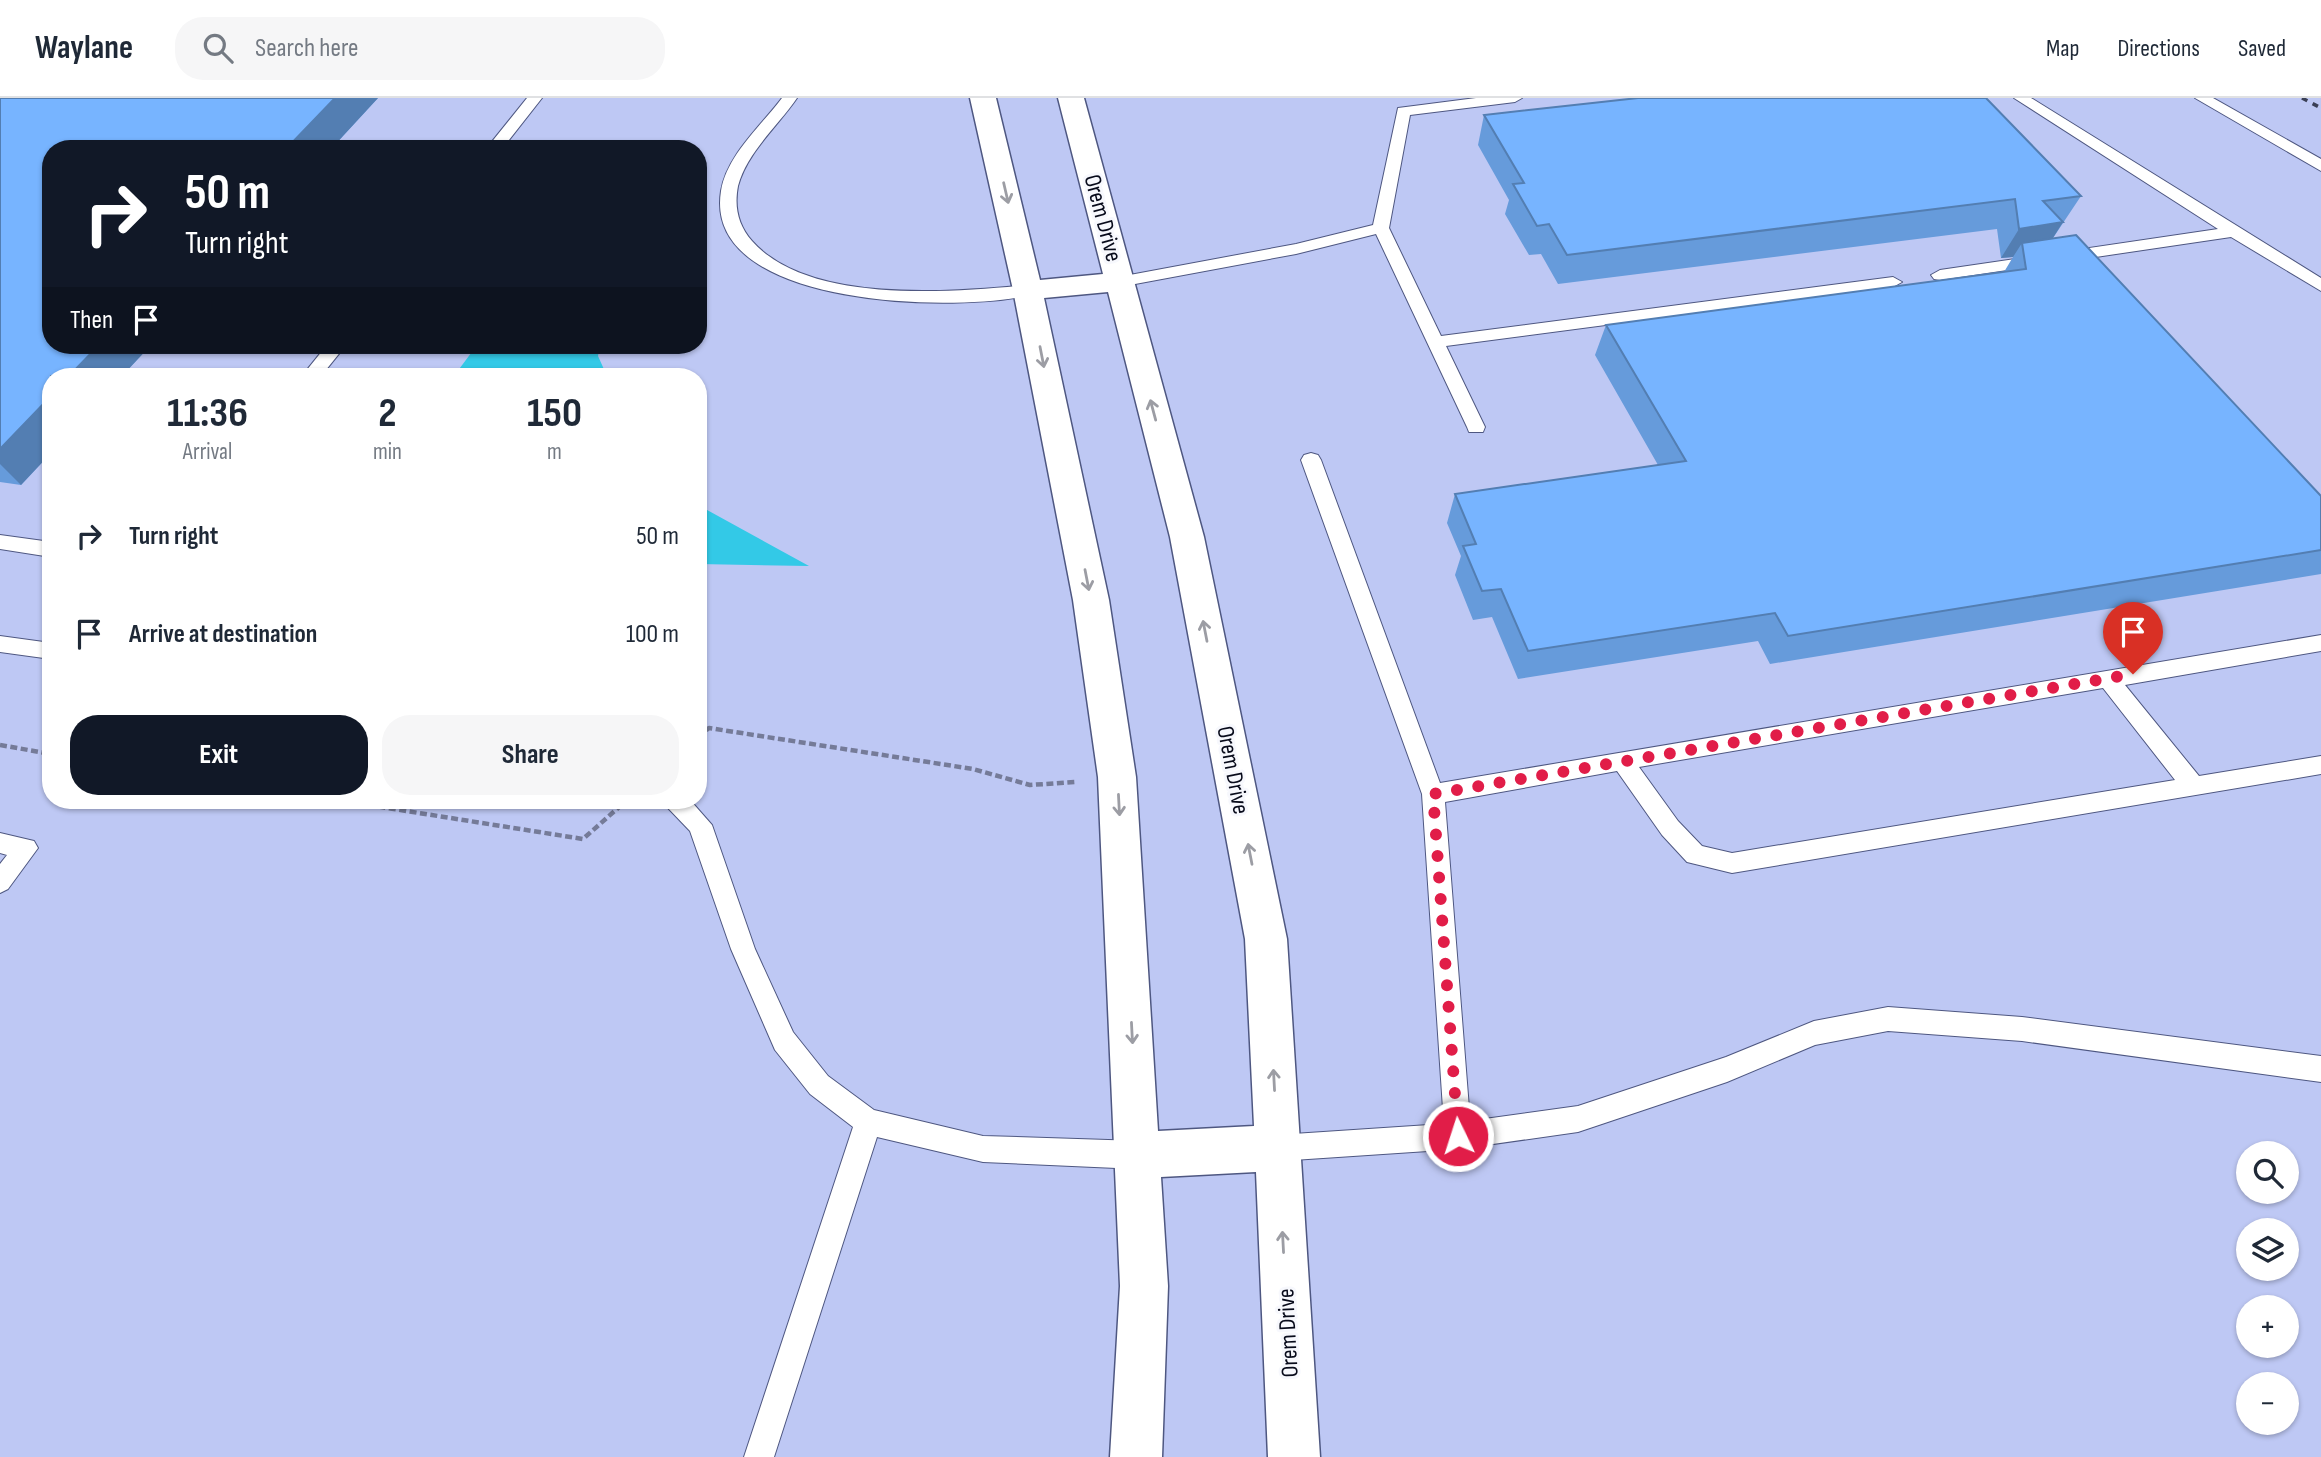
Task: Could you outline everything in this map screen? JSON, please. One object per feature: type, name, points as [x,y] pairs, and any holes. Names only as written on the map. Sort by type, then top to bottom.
[{"type":"main road","points":[[983,98],[1028,290],[1091,600],[1117,777],[1144,1286],[1136,1457]]},
{"type":"main road","name":"Orem Drive","points":[[1071,98],[1187,537],[1266,939],[1294,1457]]},
{"type":"main road","points":[[1028,290],[1119,282]]},
{"type":"main road","points":[[1139,1155],[1278,1148]]},
{"type":"lane","points":[[501,140],[535,98]]},
{"type":"lane","points":[[790,98],[747,155],[732,181],[730,191],[730,222],[743,245],[762,261],[787,275],[828,286],[886,295],[985,295],[1028,290]]},
{"type":"lane","points":[[1476,427],[1381,228],[1403,111],[1515,98]]},
{"type":"lane","points":[[2021,98],[2321,286]]},
{"type":"lane","points":[[2202,98],[2321,166]]},
{"type":"lane","points":[[1119,282],[1296,249],[1381,228]]},
{"type":"lane","points":[[1940,275],[2235,231]]},
{"type":"lane","points":[[1437,342],[1893,282]]},
{"type":"lane","points":[[318,368],[329,354]]},
{"type":"lane","points":[[1311,460],[1433,794],[1458,1136]]},
{"type":"lane","points":[[0,542],[42,549]]},
{"type":"lane","points":[[1433,794],[2321,643]]},
{"type":"lane","points":[[0,644],[42,650]]},
{"type":"lane","points":[[2107,678],[2194,787]]},
{"type":"lane","points":[[1622,761],[1670,828],[1695,855],[1732,863],[2321,765]]},
{"type":"lane","points":[[684,809],[699,825],[743,948],[785,1041],[819,1085],[867,1122],[983,1149],[1139,1155]]},
{"type":"lane","points":[[0,843],[26,848],[0,882]]},
{"type":"lane","points":[[1278,1148],[1458,1136],[1578,1119],[1727,1069],[1814,1033],[1888,1019],[2022,1029],[2321,1069]]},
{"type":"lane","points":[[760,1457],[867,1122]]},
{"type":"path","points":[[707,730],[973,769],[1030,785],[1117,777]]},
{"type":"path","points":[[0,746],[42,753]]},
{"type":"path","points":[[394,809],[583,839],[617,809]]},
{"type":"shaded area","points":[[0,98],[2321,98],[2321,1457],[0,1457]]},
{"type":"shaded area","points":[[470,354],[598,354],[603,368],[460,368]]},
{"type":"shaded area","points":[[707,510],[809,566],[707,564]]},
{"type":"building","points":[[0,98],[335,98],[295,140],[42,140],[42,354],[90,354],[77,368],[42,368],[42,405],[0,449]]},
{"type":"building","points":[[1638,98],[1986,98],[2081,196],[2043,201],[2063,222],[2019,229],[2015,199],[1567,255],[1549,224],[1537,226],[1513,184],[1524,183],[1484,115]]},
{"type":"building","points":[[2076,235],[2321,496],[2321,550],[1788,636],[1775,613],[1528,651],[1501,589],[1482,591],[1463,546],[1476,544],[1455,494],[1686,461],[1606,325],[2026,269],[2022,243]]},
{"type":"railway","points":[[2302,98],[2321,108]]},
{"type":"route","points":[[1458,1136],[1433,794],[2133,674]]}]
